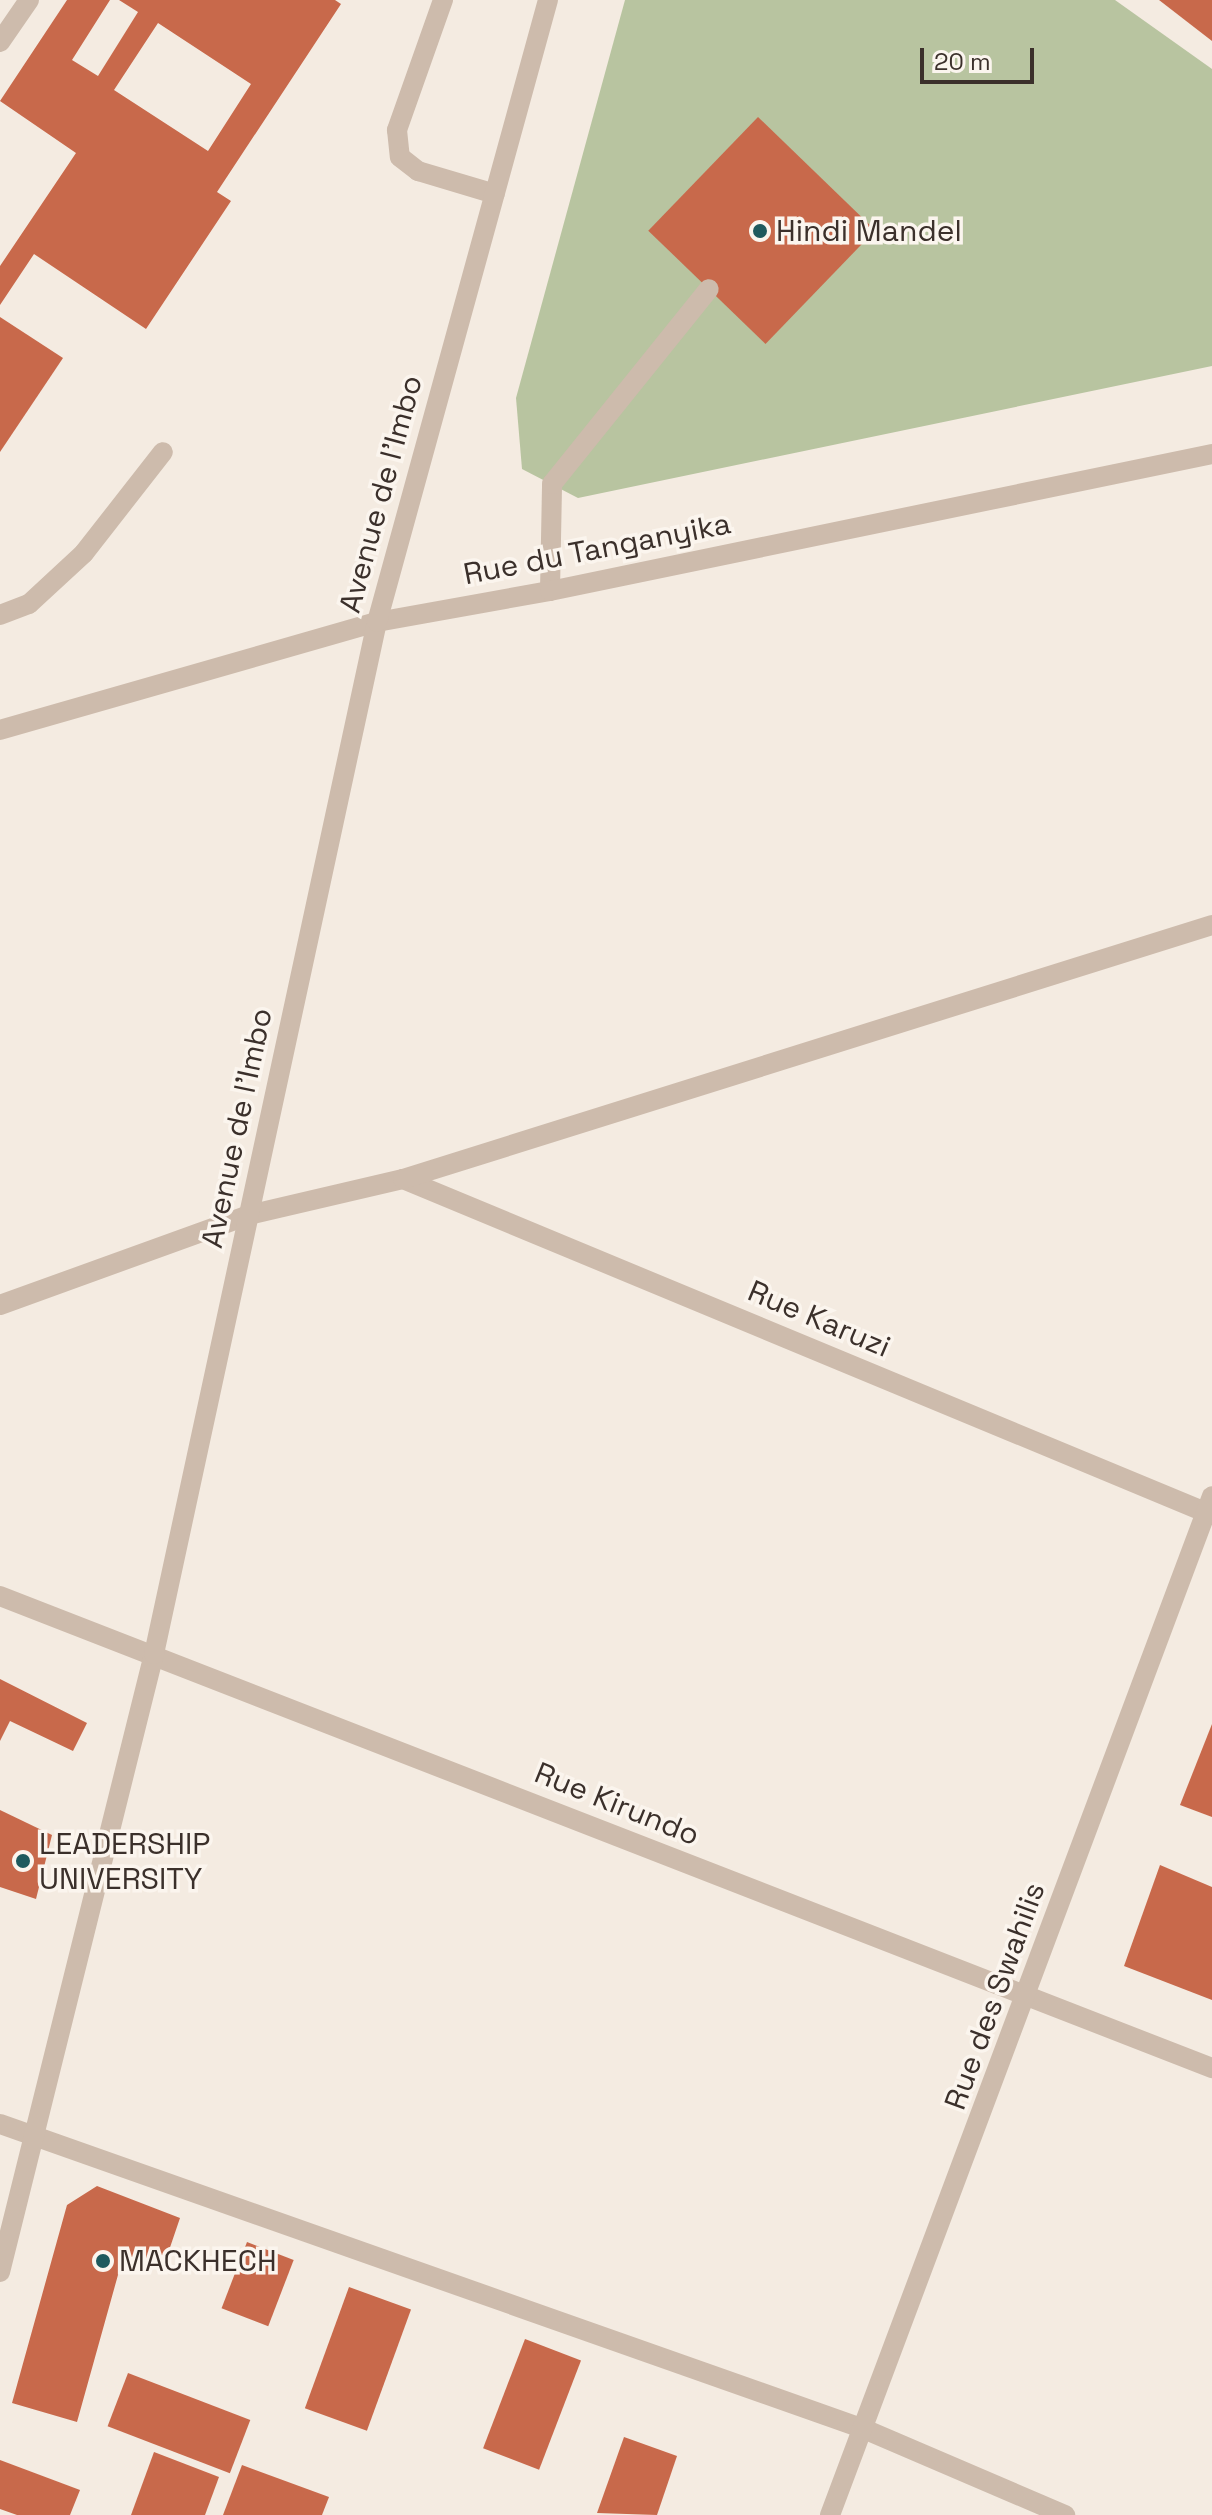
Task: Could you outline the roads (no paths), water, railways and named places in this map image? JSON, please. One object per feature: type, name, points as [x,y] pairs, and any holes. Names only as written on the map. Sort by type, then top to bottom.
[{"type":"street","points":[[0,42],[29,0]]},
{"type":"street","points":[[443,0],[397,130],[400,157],[418,171],[495,194]]},
{"type":"street","name":"Avenue de l'Imbo","points":[[0,2272],[154,1654],[377,622],[548,0]]},
{"type":"street","points":[[550,591],[552,484],[709,289]]},
{"type":"street","points":[[0,615],[29,604],[84,553],[163,452]]},
{"type":"street","name":"Rue du Tanganyika","points":[[0,730],[377,622],[550,591],[1212,454]]},
{"type":"street","points":[[0,1305],[249,1215],[403,1179],[1212,925]]},
{"type":"street","name":"Rue Karuzi","points":[[403,1179],[1210,1508]]},
{"type":"street","name":"Rue des Swahilis","points":[[830,2515],[1210,1508]]},
{"type":"street","name":"Rue Kirundo","points":[[0,1596],[1212,2068]]},
{"type":"street","points":[[0,2124],[864,2429],[1065,2515]]},
{"type":"place","name":"Hindi Mandel","points":[[760,231]]},
{"type":"place","name":"LEADERSHIP UNIVERSITY","points":[[23,1861]]},
{"type":"place","name":"MACKHECH","points":[[103,2261]]}]
